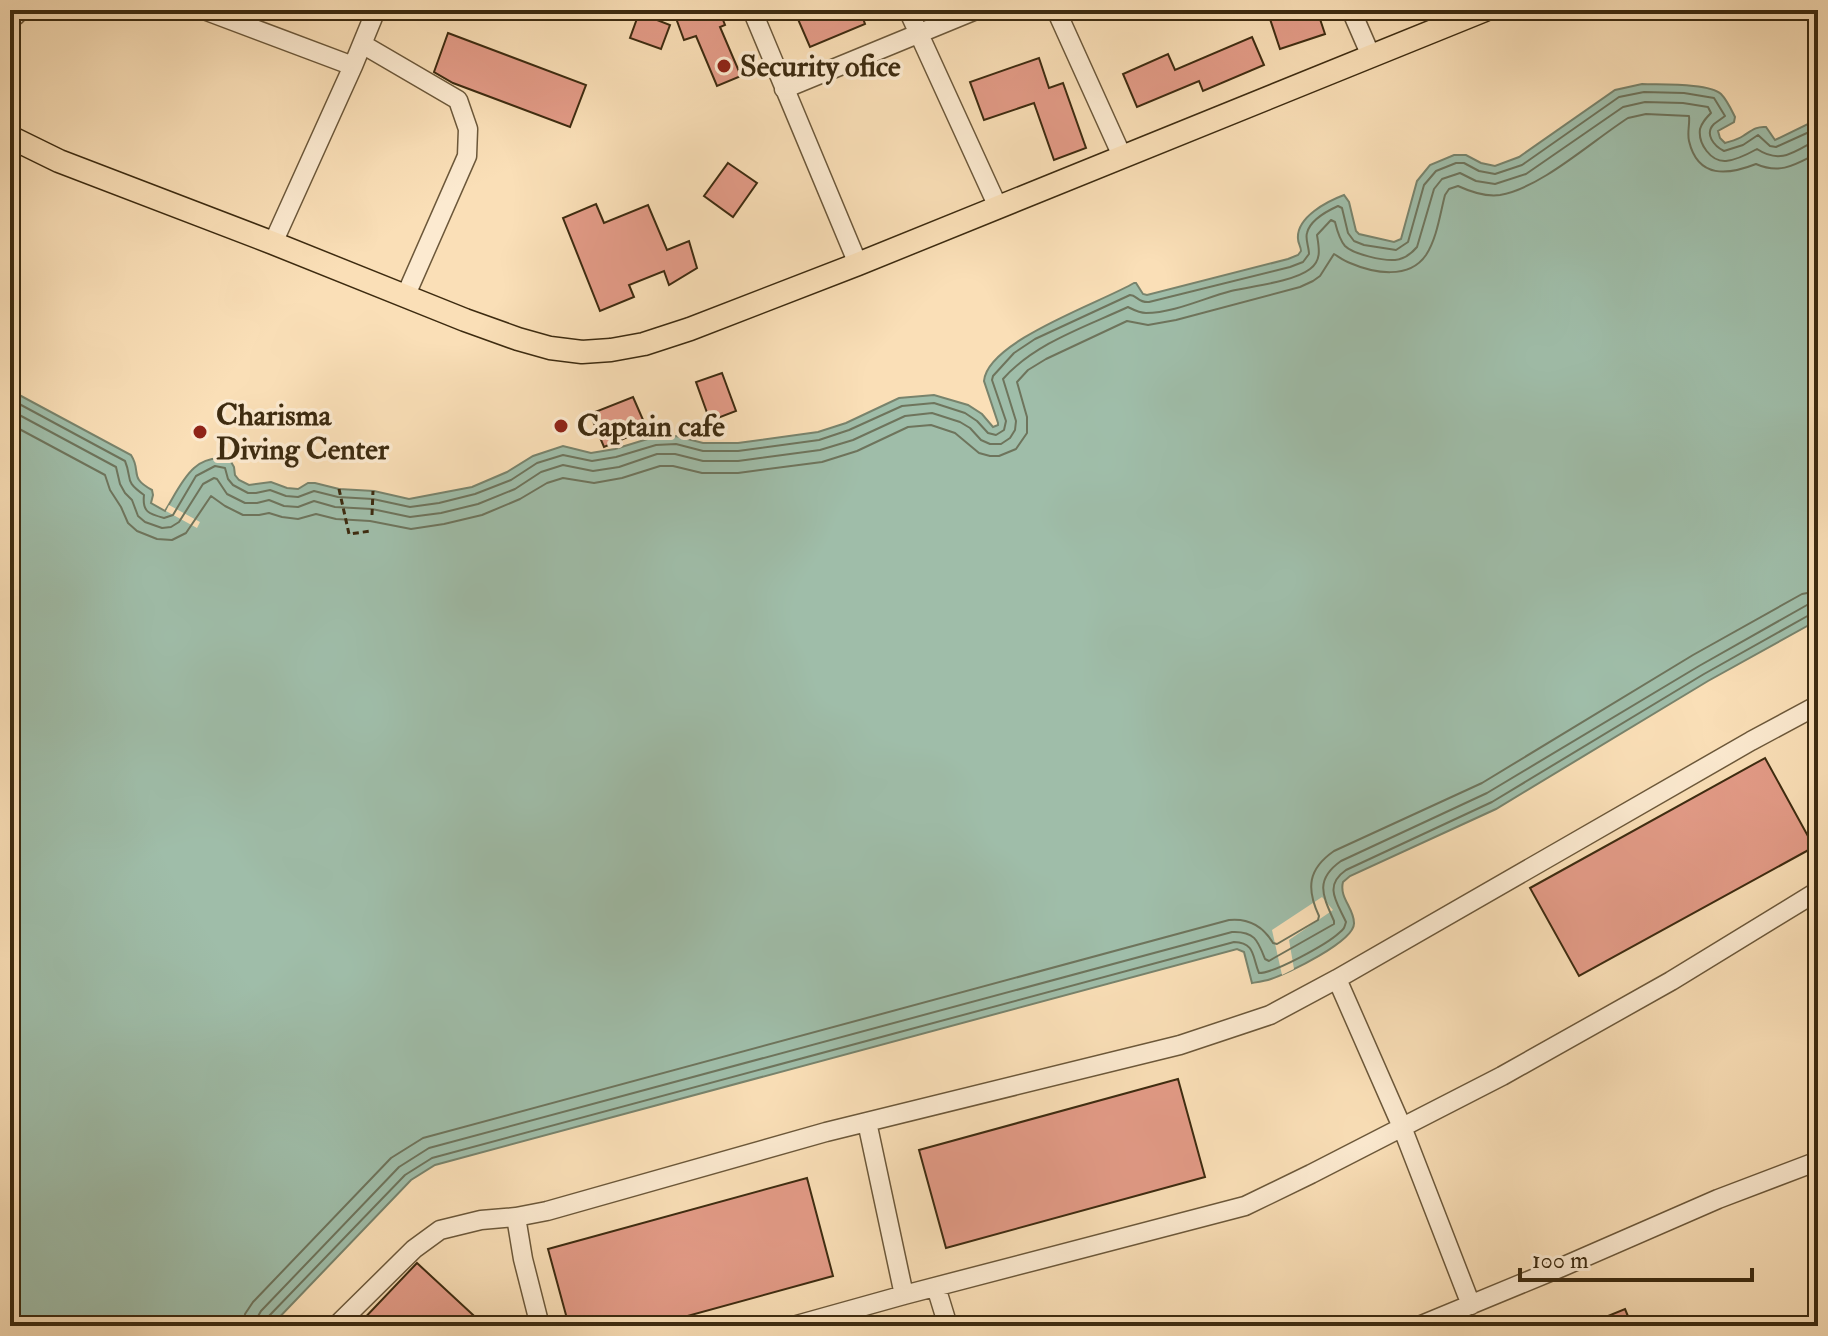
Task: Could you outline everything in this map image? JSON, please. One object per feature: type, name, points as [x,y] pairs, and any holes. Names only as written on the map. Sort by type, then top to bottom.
[{"type":"main road","points":[[10,137],[59,161],[518,339],[550,348],[582,352],[611,350],[644,344],[690,329],[858,264],[1485,10]]},
{"type":"street","points":[[10,14],[15,16],[21,10]]},
{"type":"street","points":[[204,10],[353,66]]},
{"type":"street","points":[[273,243],[376,10]]},
{"type":"street","points":[[752,10],[858,264]]},
{"type":"street","points":[[908,10],[998,207]]},
{"type":"street","points":[[784,89],[976,10]]},
{"type":"street","points":[[1056,10],[1122,156]]},
{"type":"street","points":[[1351,10],[1371,56]]},
{"type":"street","points":[[362,44],[458,100],[468,129],[467,156],[405,297]]},
{"type":"street","points":[[336,1326],[414,1249],[440,1230],[481,1220],[547,1211],[826,1132],[1180,1045],[1270,1015],[1818,705]]},
{"type":"street","points":[[793,1326],[1245,1206],[1502,1076],[1671,981],[1818,891]]},
{"type":"street","points":[[1337,979],[1402,1127],[1471,1305]]},
{"type":"street","points":[[867,1122],[904,1295]]},
{"type":"street","points":[[1419,1326],[1718,1199],[1818,1161]]},
{"type":"street","points":[[516,1217],[540,1326]]},
{"type":"street","points":[[936,1287],[948,1326]]},
{"type":"path","points":[[339,489],[349,534],[371,531]]},
{"type":"path","points":[[372,515],[373,491]]},
{"type":"water","points":[[1642,84],[1695,86],[1721,94],[1735,117],[1734,122],[1718,131],[1725,143],[1762,127],[1766,127],[1775,140],[1818,119],[1818,620],[1708,681],[1496,809],[1350,876],[1343,882],[1342,888],[1353,918],[1351,930],[1344,939],[1319,956],[1279,976],[1252,983],[1244,952],[1237,949],[435,1165],[411,1180],[271,1326],[10,1326],[10,390],[131,455],[138,478],[152,490],[151,503],[165,511],[197,465],[217,459],[230,460],[235,475],[249,485],[271,482],[298,489],[315,483],[409,499],[472,487],[507,472],[533,456],[563,446],[591,453],[654,437],[676,436],[703,443],[738,443],[818,432],[846,423],[899,398],[934,395],[968,405],[982,414],[993,427],[998,423],[984,381],[990,366],[1004,351],[1048,324],[1134,283],[1147,295],[1298,255],[1301,251],[1299,231],[1307,217],[1344,195],[1359,234],[1394,242],[1401,239],[1417,181],[1430,165],[1454,155],[1466,155],[1495,166],[1519,157],[1615,90]]},
{"type":"pier","points":[[169,505],[200,522],[197,528],[166,511]]},
{"type":"pier","points":[[1322,897],[1333,910],[1289,940],[1294,969],[1282,975],[1272,930]]},
{"type":"building","points":[[673,10],[719,10],[725,25],[720,27],[741,76],[717,86],[696,36],[684,40]]},
{"type":"building","points":[[794,10],[860,10],[865,24],[810,47]]},
{"type":"building","points":[[1267,10],[1317,10],[1325,34],[1280,49]]},
{"type":"building","points":[[639,13],[670,25],[661,49],[630,38]]},
{"type":"building","points":[[448,33],[586,85],[570,127],[453,83],[434,72]]},
{"type":"building","points":[[1252,37],[1264,65],[1203,91],[1199,81],[1137,107],[1123,74],[1168,54],[1175,70]]},
{"type":"building","points":[[1039,58],[1049,88],[1063,83],[1086,148],[1054,160],[1034,103],[984,120],[970,82]]},
{"type":"building","points":[[728,163],[757,183],[733,217],[704,196]]},
{"type":"building","points":[[596,204],[604,223],[648,205],[667,250],[689,241],[697,268],[669,285],[664,271],[629,285],[634,297],[600,311],[563,218]]},
{"type":"building","points":[[722,373],[736,411],[710,421],[696,382]]},
{"type":"building","points":[[633,397],[647,429],[604,447],[590,414]]},
{"type":"building","points":[[1765,758],[1814,847],[1579,976],[1530,888]]},
{"type":"building","points":[[1178,1079],[1205,1177],[946,1248],[919,1150]]},
{"type":"building","points":[[807,1178],[833,1276],[651,1326],[569,1326],[548,1249]]},
{"type":"building","points":[[417,1263],[485,1326],[357,1326]]},
{"type":"building","points":[[1625,1309],[1632,1326],[1586,1326],[1586,1325]]},
{"type":"place","name":"Security ofice","points":[[724,66]]},
{"type":"place","name":"Captain cafe","points":[[561,426]]},
{"type":"place","name":"Charisma Diving Center","points":[[200,432]]}]
